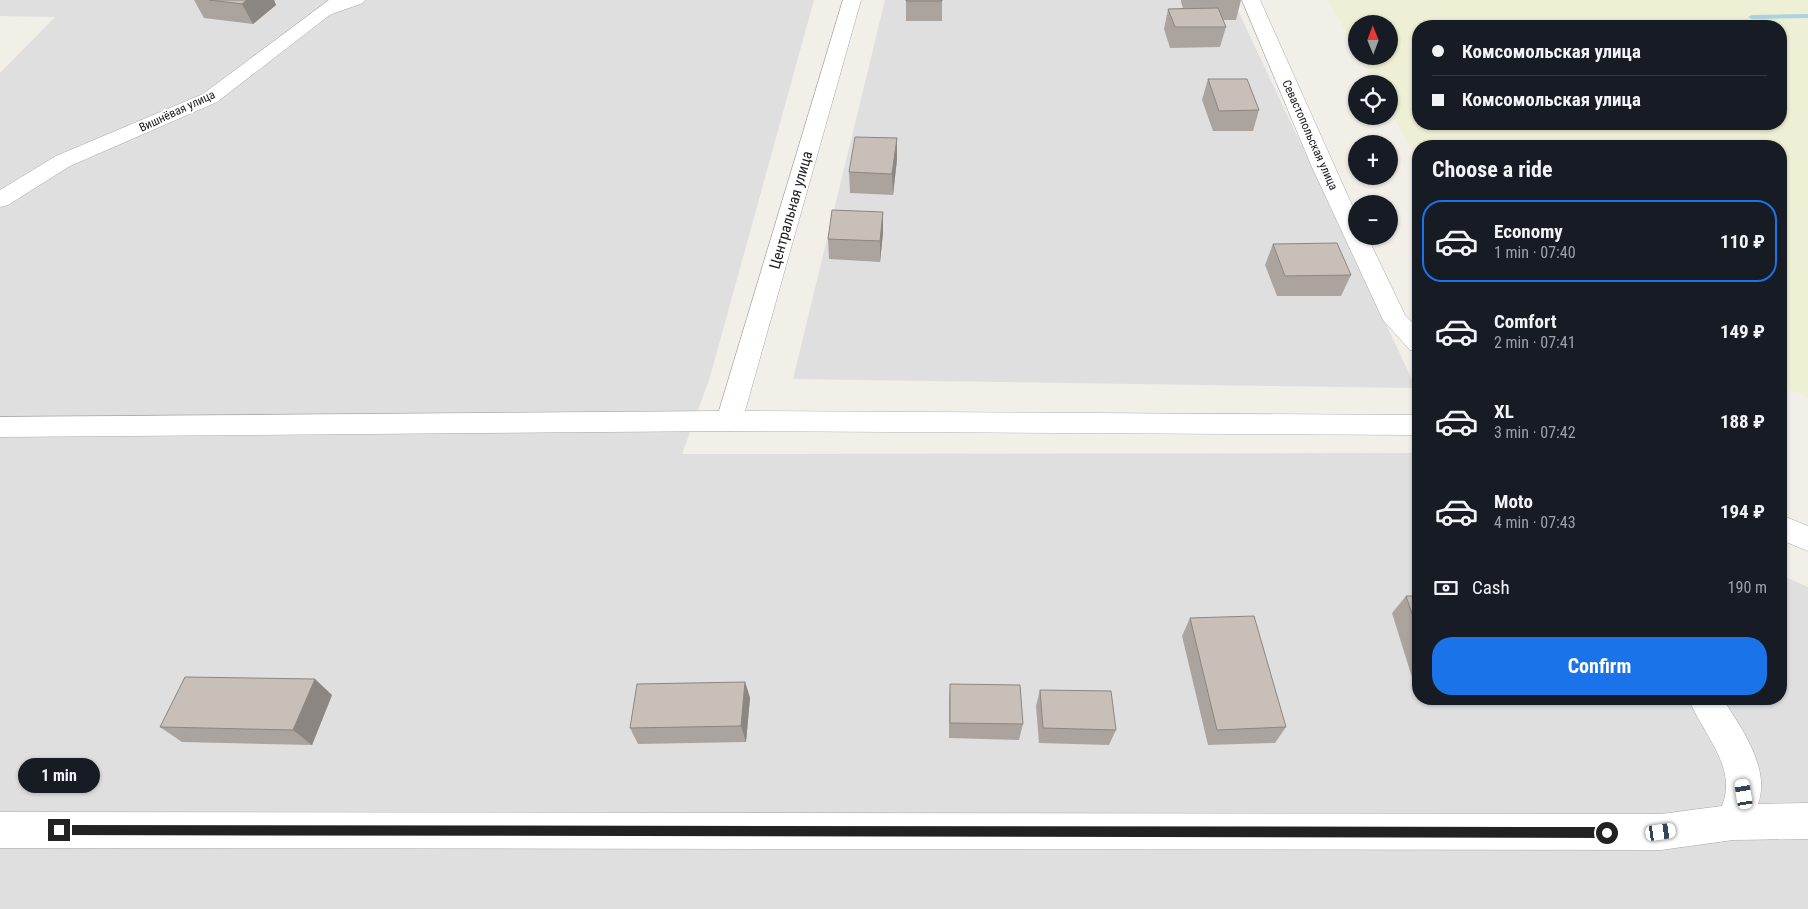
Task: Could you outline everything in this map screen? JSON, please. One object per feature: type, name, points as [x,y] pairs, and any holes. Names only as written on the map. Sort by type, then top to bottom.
[{"type":"street","name":"Вишнёвая улица","points":[[0,200],[63,161],[210,98],[340,0]]},
{"type":"street","name":"Центральная улица","points":[[730,421],[852,0]]},
{"type":"street","name":"Севастопольская улица","points":[[1251,0],[1322,165],[1395,320],[1412,337]]},
{"type":"street","points":[[0,427],[730,421],[1412,425]]},
{"type":"street","points":[[1787,530],[1808,539]]},
{"type":"street","points":[[1708,705],[1738,756],[1744,794],[1733,822]]},
{"type":"street","points":[[0,830],[1585,833],[1661,832],[1733,822],[1808,821]]},
{"type":"lane","points":[[324,12],[358,0]]},
{"type":"shaded area","points":[[0,0],[814,0],[710,377],[682,454],[1412,453],[1412,705],[1787,705],[1787,578],[1808,587],[1808,909],[0,909],[0,73],[55,17],[0,16]]},
{"type":"shaded area","points":[[885,0],[1233,0],[1412,380],[1412,388],[793,379]]},
{"type":"green space","points":[[1328,0],[1808,0],[1808,397],[1787,388],[1787,140],[1412,140],[1412,149],[1398,124],[1398,75],[1370,75],[1365,65],[1398,65],[1398,15],[1348,15],[1348,36]]},
{"type":"building","points":[[209,0],[247,0],[242,4]]},
{"type":"building","points":[[942,0],[942,1],[906,1]]},
{"type":"building","points":[[1218,8],[1226,27],[1175,27],[1168,9]]},
{"type":"building","points":[[1208,79],[1247,79],[1259,110],[1219,111]]},
{"type":"building","points":[[855,137],[897,138],[892,174],[849,172]]},
{"type":"building","points":[[832,210],[883,212],[880,241],[828,239]]},
{"type":"building","points":[[1337,243],[1351,275],[1285,276],[1273,244]]},
{"type":"building","points":[[1406,596],[1412,596],[1412,614]]},
{"type":"building","points":[[1254,616],[1286,727],[1217,730],[1190,618]]},
{"type":"building","points":[[185,677],[315,679],[293,730],[160,727]]},
{"type":"building","points":[[745,682],[741,726],[630,728],[637,684]]},
{"type":"building","points":[[950,684],[1020,685],[1023,724],[950,723]]},
{"type":"building","points":[[1040,690],[1111,691],[1116,730],[1043,728]]},
{"type":"waterway","points":[[1752,17],[1808,16]]},
{"type":"route","points":[[59,830],[1607,833]]}]
